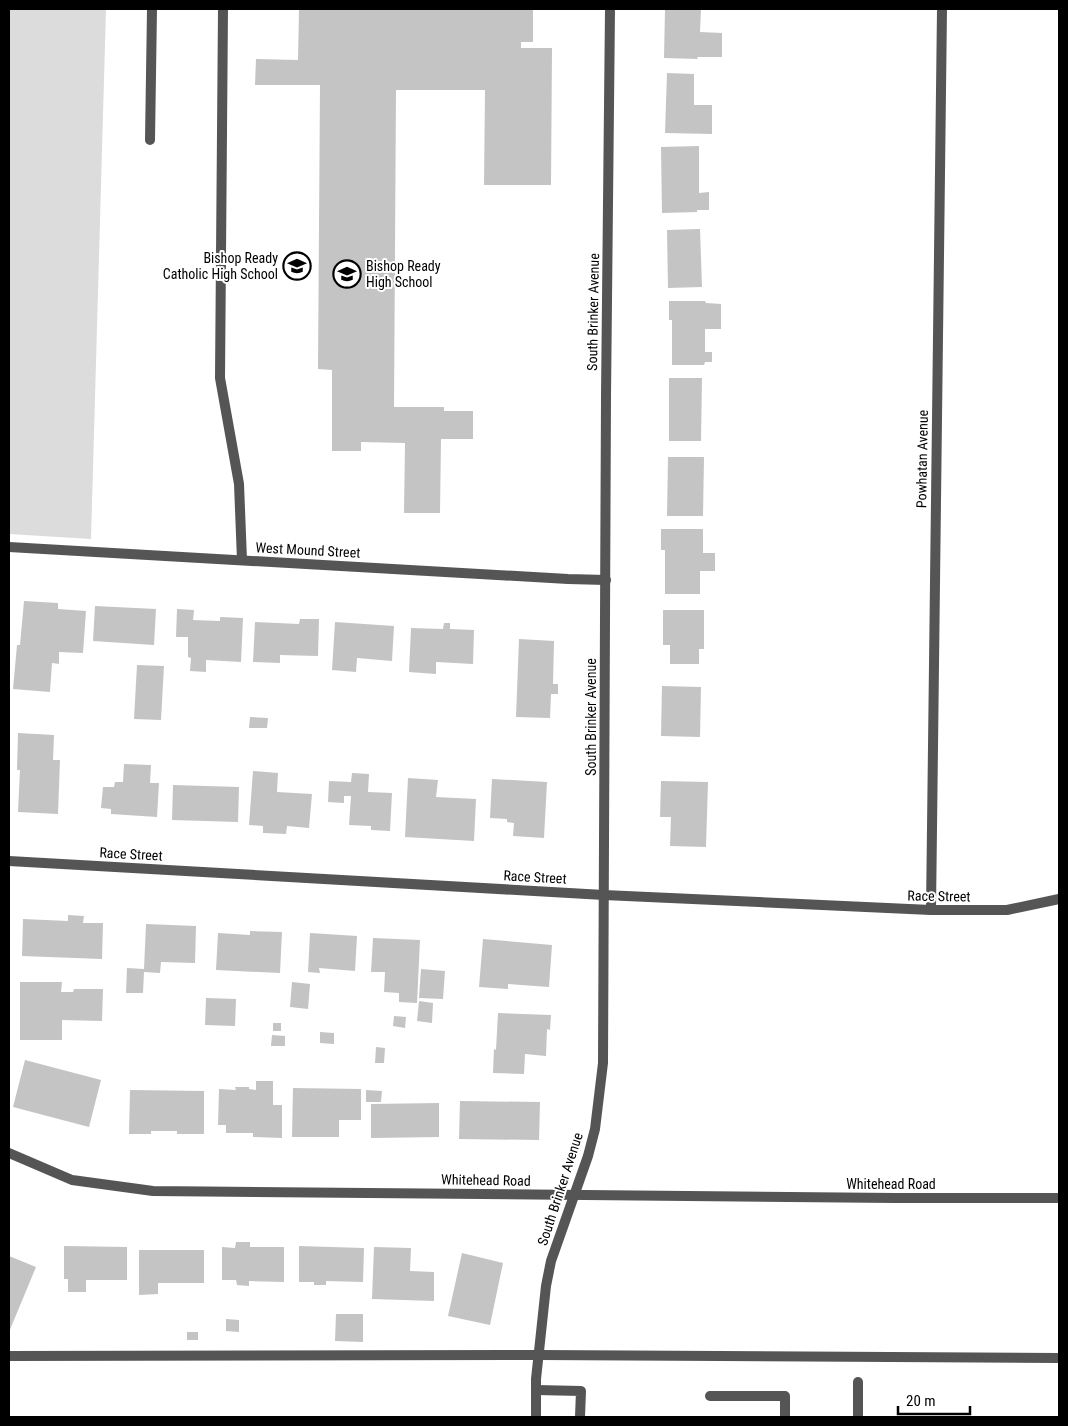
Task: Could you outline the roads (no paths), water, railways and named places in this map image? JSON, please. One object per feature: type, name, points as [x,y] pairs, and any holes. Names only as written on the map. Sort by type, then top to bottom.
[{"type":"street","points":[[150,140],[152,9]]},
{"type":"street","points":[[223,9],[220,378],[239,484],[242,560]]},
{"type":"street","name":"South Brinker Avenue","points":[[536,1417],[538,1355],[546,1286],[551,1261],[588,1156],[595,1129],[603,1063],[610,9]]},
{"type":"street","name":"Powhatan Avenue","points":[[931,910],[942,9]]},
{"type":"street","name":"West Mound Street","points":[[9,547],[606,580]]},
{"type":"street","name":"Race Street","points":[[9,861],[604,895],[931,910],[1007,910],[1059,899]]},
{"type":"street","name":"Whitehead Road","points":[[9,1153],[72,1180],[154,1191],[1059,1198]]},
{"type":"street","points":[[9,1356],[538,1355],[1059,1358]]},
{"type":"street","points":[[858,1382],[858,1417]]},
{"type":"street","points":[[536,1390],[581,1391],[580,1417]]},
{"type":"street","points":[[710,1396],[785,1396],[785,1417]]},
{"type":"place","name":"Bishop Ready Catholic High School","points":[[297,266]]},
{"type":"place","name":"Bishop Ready High School","points":[[347,274]]}]
